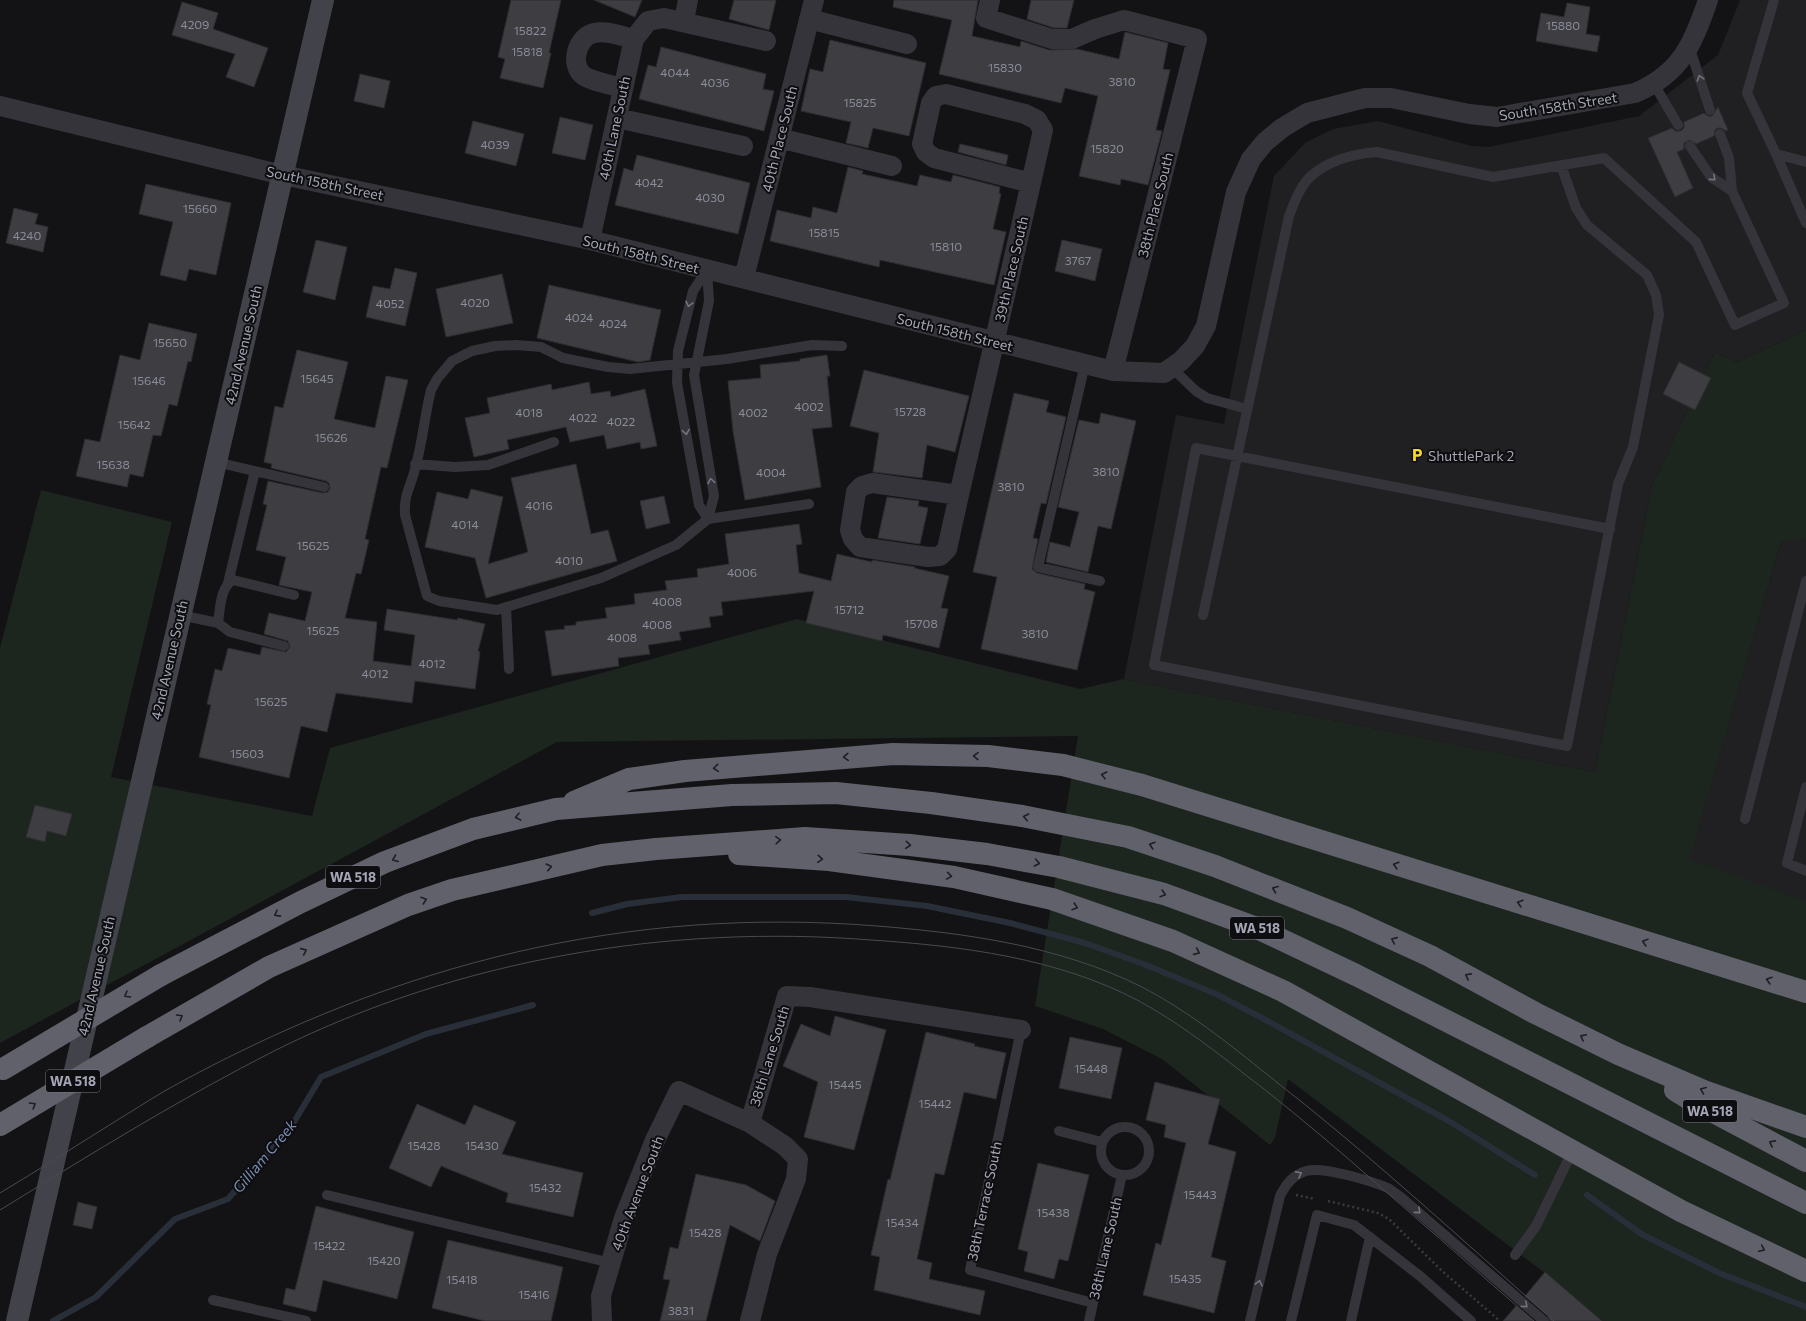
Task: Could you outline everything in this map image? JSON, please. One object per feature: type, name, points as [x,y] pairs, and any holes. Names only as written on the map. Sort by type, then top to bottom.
[{"type":"highway","points":[[556,809],[629,779],[685,771],[782,762],[893,754],[988,756],[1062,765],[1142,785],[1806,992]]},
{"type":"highway","name":"WA 518","points":[[1,1070],[161,975],[301,902],[385,862],[473,828],[556,809],[732,795],[836,793],[931,803],[1022,816],[1128,837],[1215,866],[1347,918],[1430,956],[1536,1013],[1618,1054],[1693,1101],[1806,1161]]},
{"type":"highway","name":"WA 518","points":[[0,1125],[146,1037],[269,967],[408,905],[452,890],[588,858],[656,849],[805,838],[910,845],[987,854],[1059,867],[1164,894],[1257,928],[1356,975],[1806,1203]]},
{"type":"highway","points":[[656,849],[829,860],[954,877],[1052,899],[1173,941],[1284,991],[1572,1152],[1681,1211],[1806,1271]]},
{"type":"highway","points":[[1618,1054],[1704,1090],[1806,1127]]},
{"type":"street","name":"42nd Avenue South","points":[[17,1321],[323,0]]},
{"type":"street","points":[[688,0],[684,21],[766,41]]},
{"type":"street","name":"40th Place South","points":[[744,278],[814,0]]},
{"type":"street","name":"38th Place South","points":[[990,0],[986,18],[1052,39],[1072,39],[1095,29],[1124,20],[1197,39],[1113,372]]},
{"type":"street","name":"South 158th Street","points":[[0,106],[283,175],[590,240],[1113,372],[1164,373],[1181,361],[1195,346],[1206,326],[1236,192],[1251,159],[1265,142],[1282,128],[1307,113],[1334,104],[1365,98],[1391,98],[1469,114],[1497,117],[1635,93],[1654,84],[1666,76],[1683,57],[1701,21],[1708,0]]},
{"type":"street","name":"40th Lane South","points":[[590,240],[634,39],[648,21],[664,18],[684,21]]},
{"type":"street","points":[[809,19],[907,44]]},
{"type":"street","points":[[623,88],[584,76],[577,65],[576,52],[582,40],[593,33],[606,32],[634,39]]},
{"type":"street","name":"39th Place South","points":[[959,495],[872,483],[862,486],[856,492],[850,530],[853,539],[860,547],[928,557],[940,556],[947,549],[959,495],[995,341],[1031,183],[1043,130],[1038,120],[1025,114],[946,94],[936,96],[931,103],[922,144],[926,152],[934,158],[1031,183]]},
{"type":"street","points":[[617,118],[743,146]]},
{"type":"street","points":[[779,138],[892,166]]},
{"type":"street","name":"38th Lane South","points":[[750,1321],[767,1254],[796,1179],[798,1159],[785,1146],[750,1123],[788,996],[810,997],[1021,1030]]},
{"type":"street","name":"40th Avenue South","points":[[602,1321],[601,1296],[624,1218],[655,1140],[679,1091],[750,1123]]},
{"type":"lane","points":[[1774,0],[1747,93],[1806,223]]},
{"type":"lane","points":[[1689,45],[1710,110]]},
{"type":"lane","points":[[1654,84],[1678,125]]},
{"type":"lane","points":[[1203,615],[1289,216],[1298,194],[1310,176],[1332,162],[1358,154],[1377,152],[1493,177],[1604,158],[1696,242],[1735,325],[1784,303],[1732,190],[1729,158],[1720,134]]},
{"type":"lane","points":[[1690,146],[1711,178],[1732,190]]},
{"type":"lane","points":[[1776,154],[1806,162]]},
{"type":"lane","points":[[1561,165],[1576,208],[1587,225],[1647,275],[1656,295],[1659,316],[1633,446],[1618,484],[1610,529],[1567,746],[1154,665],[1196,448],[1610,529]]},
{"type":"lane","points":[[707,270],[710,301],[694,375],[714,496],[708,519]]},
{"type":"lane","points":[[707,270],[693,291],[678,351],[677,383],[699,506],[708,519]]},
{"type":"lane","points":[[809,504],[708,519],[676,545],[601,578],[497,610],[439,601],[427,596],[405,515],[404,502],[416,464],[431,390],[452,361],[472,351],[495,346],[516,345],[541,347],[563,358],[608,367],[630,369],[728,359],[812,345],[842,346]]},
{"type":"lane","points":[[1085,364],[1038,567],[1100,581]]},
{"type":"lane","points":[[1172,368],[1196,391],[1207,398],[1247,409]]},
{"type":"lane","points":[[416,464],[455,467],[488,465],[554,442]]},
{"type":"lane","points":[[216,462],[324,487]]},
{"type":"lane","points":[[218,623],[224,590],[228,582],[255,471]]},
{"type":"lane","points":[[228,582],[233,580],[294,595]]},
{"type":"lane","points":[[1745,819],[1806,581]]},
{"type":"lane","points":[[506,607],[509,669]]},
{"type":"lane","points":[[180,615],[218,623],[230,632],[284,646]]},
{"type":"lane","points":[[1806,787],[1787,863],[1806,870]]},
{"type":"lane","name":"38th Terrace South","points":[[1021,1030],[970,1270],[1093,1303]]},
{"type":"lane","points":[[1128,1127],[1136,1130],[1143,1136],[1147,1143],[1149,1152],[1144,1166],[1131,1174],[1122,1175],[1112,1172],[1105,1165],[1101,1157],[1102,1142],[1111,1131],[1117,1128],[1128,1127]]},
{"type":"lane","points":[[1059,1131],[1102,1142]]},
{"type":"lane","points":[[1515,1255],[1536,1226],[1572,1152]]},
{"type":"lane","points":[[1250,1321],[1280,1196],[1290,1180],[1298,1174],[1316,1169],[1375,1183],[1394,1192],[1544,1321]]},
{"type":"lane","name":"38th Lane South","points":[[1089,1321],[1122,1175]]},
{"type":"lane","points":[[327,1195],[611,1263]]},
{"type":"lane","points":[[1291,1321],[1317,1215],[1354,1225],[1420,1276],[1471,1321]]},
{"type":"lane","points":[[1351,1321],[1370,1237]]},
{"type":"lane","points":[[213,1300],[306,1321]]},
{"type":"shaded area","name":"ShuttlePark 2","points":[[1740,0],[1806,0],[1806,330],[1737,362],[1715,352],[1652,485],[1595,772],[1124,679],[1176,415],[1224,424],[1274,176],[1305,143],[1333,129],[1378,121],[1472,146],[1489,147],[1639,116],[1718,55]]},
{"type":"shaded area","points":[[1806,330],[1806,538],[1781,542],[1690,859],[1806,901],[1806,1321],[1601,1321],[1545,1273],[1288,1079],[1275,1138],[1270,1145],[1162,1059],[1103,1029],[1035,1006],[1078,736],[557,742],[0,1043],[0,648],[41,490],[172,522],[111,777],[312,816],[330,748],[797,619],[1080,689],[1124,679],[1595,772],[1652,485],[1715,352],[1737,362]]},
{"type":"shaded area","points":[[1806,456],[1806,966],[1671,923]]},
{"type":"building","points":[[511,0],[561,0],[543,88],[500,78],[505,59],[498,57]]},
{"type":"building","points":[[594,0],[642,0],[635,17]]},
{"type":"building","points":[[734,0],[776,0],[769,30],[729,19]]},
{"type":"building","points":[[894,0],[978,0],[972,36],[1020,47],[1021,41],[1049,50],[1077,49],[1119,59],[1125,32],[1168,43],[1163,69],[1170,70],[1156,130],[1162,131],[1148,185],[1121,179],[1120,185],[1079,176],[1098,96],[1065,88],[1061,103],[939,74],[952,20],[893,7]]},
{"type":"building","points":[[1031,0],[1074,0],[1067,28],[1054,28],[1027,19]]},
{"type":"building","points":[[182,2],[218,13],[213,29],[268,48],[254,87],[226,77],[235,54],[172,35]]},
{"type":"building","points":[[1567,3],[1590,7],[1586,34],[1600,36],[1597,52],[1536,41],[1541,13],[1564,17]]},
{"type":"building","points":[[830,40],[926,63],[909,136],[873,128],[868,148],[846,143],[851,122],[801,111],[810,69],[823,72]]},
{"type":"building","points":[[661,47],[766,74],[763,89],[774,91],[764,131],[639,99],[648,65],[656,67]]},
{"type":"building","points":[[360,74],[390,81],[384,108],[354,101]]},
{"type":"building","points":[[1718,107],[1728,130],[1726,131],[1718,128],[1715,130],[1714,136],[1696,144],[1690,140],[1684,143],[1684,149],[1677,152],[1693,188],[1675,197],[1648,138],[1672,128],[1675,131],[1681,131],[1684,128],[1684,122],[1704,113],[1708,116],[1712,116]]},
{"type":"building","points":[[560,117],[593,125],[585,160],[552,153]]},
{"type":"building","points":[[473,121],[524,134],[516,166],[465,153]]},
{"type":"building","points":[[960,144],[1008,155],[1006,165],[958,152]]},
{"type":"building","points":[[637,155],[750,183],[738,234],[615,205],[624,168],[633,171]]},
{"type":"building","points":[[848,167],[863,171],[862,174],[917,186],[920,175],[951,182],[953,175],[1000,187],[999,193],[1001,194],[993,229],[1006,232],[994,285],[880,260],[879,267],[770,241],[777,210],[811,218],[813,207],[837,213]]},
{"type":"building","points":[[146,184],[231,203],[216,275],[189,269],[186,281],[160,275],[173,222],[139,214]]},
{"type":"building","points":[[14,208],[38,214],[35,224],[48,227],[43,252],[6,243]]},
{"type":"building","points":[[316,240],[347,247],[335,300],[303,292]]},
{"type":"building","points":[[1062,240],[1102,249],[1095,281],[1055,271]]},
{"type":"building","points":[[395,268],[417,273],[405,326],[366,317],[373,286],[390,289]]},
{"type":"building","points":[[502,274],[513,323],[446,337],[436,289]]},
{"type":"building","points":[[549,285],[661,310],[650,360],[638,362],[537,338]]},
{"type":"building","points":[[149,323],[197,334],[191,362],[188,361],[177,406],[169,404],[161,436],[153,435],[143,477],[130,474],[127,487],[76,476],[85,439],[100,442],[120,355],[140,360]]},
{"type":"building","points":[[297,350],[348,362],[334,419],[375,428],[386,376],[408,380],[387,468],[381,467],[365,539],[369,540],[361,574],[356,573],[345,618],[377,622],[373,661],[411,666],[415,635],[384,630],[387,609],[457,620],[458,618],[485,624],[478,651],[480,652],[475,689],[415,681],[412,703],[336,693],[327,732],[301,726],[289,778],[199,757],[211,705],[207,704],[215,669],[222,671],[228,648],[260,655],[262,647],[286,652],[290,647],[288,641],[264,634],[269,613],[305,621],[312,592],[279,585],[286,557],[256,550],[267,505],[263,504],[268,481],[323,493],[328,492],[330,488],[329,483],[326,481],[271,468],[272,464],[264,462],[275,406],[283,408]]},
{"type":"building","points":[[827,355],[830,376],[827,376],[832,427],[812,429],[821,487],[745,500],[733,431],[728,381],[761,378],[760,365],[800,361],[800,359]]},
{"type":"building","points":[[1679,362],[1711,378],[1695,410],[1663,394]]},
{"type":"building","points":[[864,370],[969,396],[955,452],[927,445],[922,478],[873,472],[879,433],[850,426]]},
{"type":"building","points":[[589,382],[591,394],[610,391],[611,397],[645,389],[657,446],[641,449],[640,442],[607,449],[604,435],[570,442],[566,427],[507,440],[509,449],[474,457],[465,418],[490,413],[487,398],[551,384],[552,390]]},
{"type":"building","points":[[1014,393],[1049,401],[1046,412],[1066,417],[1046,504],[1041,503],[1033,538],[1038,539],[1032,569],[1037,573],[1085,584],[1084,589],[1095,592],[1077,670],[981,649],[997,577],[973,572]]},
{"type":"building","points":[[1101,413],[1136,421],[1111,529],[1098,526],[1088,572],[1046,562],[1050,542],[1070,547],[1079,512],[1058,507],[1079,420],[1099,424]]},
{"type":"building","points":[[576,464],[591,534],[608,530],[617,561],[486,598],[475,558],[425,547],[437,492],[468,499],[471,489],[503,497],[488,564],[528,552],[511,478]]},
{"type":"building","points":[[664,496],[670,523],[646,529],[640,501]]},
{"type":"building","points":[[887,497],[919,501],[918,506],[928,508],[920,544],[878,538]]},
{"type":"building","points":[[799,524],[802,544],[796,545],[799,573],[831,581],[837,554],[872,562],[872,560],[915,567],[914,568],[949,576],[941,608],[948,609],[939,648],[883,635],[882,641],[806,623],[814,591],[721,602],[723,615],[709,617],[711,627],[679,632],[681,640],[648,645],[650,654],[618,658],[619,666],[552,676],[545,631],[565,629],[564,626],[576,625],[576,622],[607,618],[605,608],[635,604],[634,594],[667,590],[665,581],[698,577],[697,569],[729,564],[725,534]]},
{"type":"building","points":[[35,805],[72,814],[66,836],[47,831],[45,842],[26,837]]},
{"type":"building","points":[[835,1016],[886,1030],[854,1150],[804,1137],[818,1082],[783,1066],[801,1024],[830,1036]]},
{"type":"building","points":[[926,1032],[975,1044],[974,1046],[1006,1053],[996,1099],[964,1092],[944,1175],[935,1173],[917,1259],[932,1263],[929,1279],[985,1291],[980,1315],[874,1290],[880,1257],[871,1255],[888,1179],[890,1180]]},
{"type":"building","points":[[1070,1037],[1122,1048],[1111,1099],[1059,1088]]},
{"type":"building","points":[[1155,1082],[1220,1099],[1208,1144],[1236,1152],[1211,1257],[1226,1261],[1214,1313],[1143,1295],[1156,1243],[1161,1245],[1186,1143],[1164,1137],[1166,1125],[1146,1120]]},
{"type":"building","points":[[417,1104],[465,1125],[474,1105],[516,1122],[502,1154],[583,1173],[573,1217],[506,1202],[508,1193],[441,1166],[431,1187],[389,1168]]},
{"type":"building","points":[[1038,1163],[1089,1175],[1068,1261],[1059,1259],[1054,1279],[1024,1271],[1028,1252],[1018,1249]]},
{"type":"building","points":[[696,1174],[746,1185],[775,1201],[760,1241],[730,1225],[706,1321],[660,1321],[670,1280],[663,1279],[670,1247],[678,1249]]},
{"type":"building","points":[[78,1202],[97,1207],[92,1229],[73,1225]]},
{"type":"building","points":[[316,1206],[414,1232],[397,1299],[323,1280],[316,1312],[283,1304],[286,1288],[295,1290]]},
{"type":"building","points":[[448,1240],[563,1267],[551,1321],[485,1321],[432,1308]]},
{"type":"building","points":[[1545,1272],[1602,1321],[1550,1321],[1548,1316],[1525,1296]]},
{"type":"building","points":[[1516,1306],[1534,1321],[1503,1321]]},
{"type":"waterway","points":[[592,913],[627,904],[682,897],[846,897],[927,906],[1010,923],[1085,943],[1146,965],[1216,994],[1449,1121],[1535,1175]]},
{"type":"waterway","name":"Gilliam Creek","points":[[53,1321],[96,1297],[175,1219],[228,1199],[291,1127],[321,1077],[426,1034],[533,1005]]},
{"type":"waterway","points":[[1587,1195],[1643,1235],[1719,1273],[1806,1307]]},
{"type":"tram line","points":[[0,1193],[179,1083],[262,1041],[346,1005],[431,975],[517,952],[604,935],[693,925],[784,922],[877,926],[978,938],[1045,951],[1109,972],[1157,995],[1191,1016],[1306,1105],[1413,1196],[1554,1321]]},
{"type":"tram line","points":[[0,1210],[136,1127],[241,1068],[276,1050],[346,1018],[418,992],[491,971],[566,955],[642,944],[719,938],[795,936],[871,940],[940,946],[1043,964],[1108,986],[1152,1008],[1202,1042],[1292,1112],[1345,1156],[1534,1321]]},
{"type":"place","name":"ShuttlePark 2","points":[[1417,455]]}]
